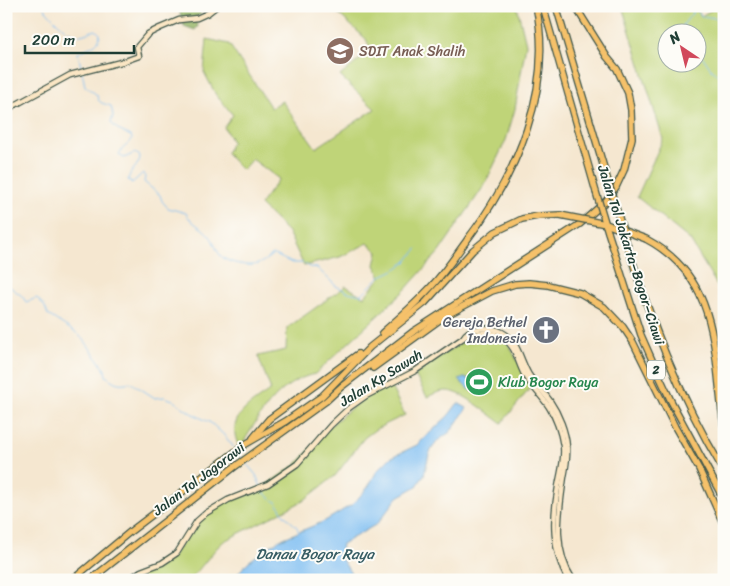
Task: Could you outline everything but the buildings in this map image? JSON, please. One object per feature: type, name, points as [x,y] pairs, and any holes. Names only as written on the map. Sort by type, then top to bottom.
[{"type":"highway","points":[[252,439],[268,419],[354,357],[408,311],[435,283],[478,226],[512,166],[534,108],[540,63],[540,34],[536,6]]},
{"type":"highway","name":"Jalan Tol Jakarta–Bogor–Ciawi","points":[[543,6],[608,232],[642,335],[671,401],[724,500]]},
{"type":"highway","name":"Jalan Tol Jakarta–Bogor–Ciawi","points":[[556,6],[647,308],[668,363],[703,435],[724,471]]},
{"type":"highway","points":[[326,401],[341,386],[415,331],[580,224],[606,201],[616,187],[624,170],[632,138],[628,93],[617,69],[607,57],[575,6]]},
{"type":"highway","points":[[252,439],[286,421],[322,396],[370,347],[426,303],[473,250],[495,232],[522,219],[560,215],[606,224],[646,239],[658,245],[684,268],[704,301],[710,324],[724,427]]},
{"type":"highway","points":[[326,401],[445,316],[480,296],[515,284],[548,284],[565,288],[580,293],[604,307],[628,334],[675,427],[699,469],[724,525]]},
{"type":"highway","name":"Jalan Tol Jagorawi","points":[[90,580],[233,468],[326,401]]},
{"type":"highway","name":"Jalan Tol Jagorawi","points":[[72,580],[252,439]]},
{"type":"street","points":[[6,110],[70,75],[88,72],[139,56],[137,47],[148,34],[175,21],[202,16],[217,6]]},
{"type":"street","points":[[462,338],[466,333],[482,328],[506,334],[517,348],[529,374],[557,412],[568,447],[559,511],[558,539],[564,561],[574,580]]},
{"type":"street","points":[[462,338],[479,332],[488,332],[506,339],[514,349],[521,368],[532,388],[549,407],[561,436],[564,453],[555,511],[554,535],[558,558],[568,580]]},
{"type":"street","name":"Jalan Kp Sawah","points":[[128,580],[141,571],[178,553],[197,521],[206,512],[219,504],[266,485],[297,464],[331,424],[349,408],[366,396],[415,371],[462,338]]},
{"type":"green space","points":[[172,6],[200,6],[202,9],[200,15],[196,17],[198,26],[195,30],[184,26],[179,10]]},
{"type":"green space","points":[[330,6],[517,6],[526,44],[515,109],[506,140],[484,186],[439,252],[404,291],[315,374],[302,378],[279,393],[254,425],[240,448],[236,438],[235,428],[237,420],[247,407],[271,390],[258,356],[286,350],[287,328],[346,286],[364,297],[381,277],[375,265],[378,252],[368,243],[340,257],[304,266],[288,232],[260,205],[279,179],[252,159],[242,170],[226,153],[232,142],[224,127],[233,115],[216,95],[204,72],[207,39],[229,44],[271,108],[282,101],[316,148],[375,109],[340,76],[371,50],[366,39]]},
{"type":"green space","points":[[622,6],[695,6],[701,16],[718,6],[724,6],[724,297],[690,240],[637,197],[663,139]]},
{"type":"green space","name":"Klub Bogor Raya","points":[[495,335],[508,343],[531,387],[502,423],[460,394],[446,391],[427,397],[415,375],[429,363],[473,336]]},
{"type":"green space","points":[[390,385],[405,415],[376,429],[364,438],[335,476],[303,501],[224,541],[189,580],[128,580],[172,557],[193,527],[219,504],[266,485],[297,464],[331,425],[366,396]]},
{"type":"water","points":[[477,371],[485,378],[482,385],[483,391],[478,393],[467,388],[459,380],[464,378],[470,379]]},
{"type":"water","name":"Danau Bogor Raya","points":[[458,403],[467,408],[450,432],[436,442],[429,454],[424,475],[417,486],[398,497],[377,524],[342,544],[340,556],[355,580],[232,580],[248,562],[279,540],[325,521],[353,504],[368,487],[377,471],[390,458],[417,445],[448,416]]},
{"type":"waterway","points":[[43,6],[55,20],[71,32],[81,35],[96,30],[100,34],[95,44],[78,53],[85,86],[97,95],[100,102],[111,106],[113,115],[111,123],[120,131],[131,136],[131,141],[121,150],[119,155],[124,158],[135,153],[140,156],[140,160],[128,180],[132,183],[143,173],[145,177],[144,182],[160,195],[168,208],[186,213],[190,219],[210,236],[218,252],[226,260],[253,265],[273,254],[292,263],[303,263],[309,267],[317,268],[336,286],[348,292],[361,295],[379,277],[406,262],[417,249]]},
{"type":"waterway","points":[[695,6],[701,16],[724,19]]},
{"type":"waterway","points":[[685,22],[696,8]]},
{"type":"waterway","points":[[708,65],[724,80]]},
{"type":"waterway","points":[[6,284],[22,296],[26,302],[37,298],[45,307],[48,315],[78,334],[105,370],[106,376],[115,382],[130,382],[155,398],[164,397],[173,400],[191,413],[211,423],[235,449]]},
{"type":"waterway","points":[[238,452],[243,459]]},
{"type":"waterway","points":[[245,462],[256,475],[263,492],[277,503],[284,515],[297,527],[299,533]]},
{"type":"place","name":"SDIT Anak Shalih","points":[[340,51]]},
{"type":"place","name":"Gereja Bethel Indonesia","points":[[546,330]]},
{"type":"place","name":"Klub Bogor Raya","points":[[479,382]]}]
